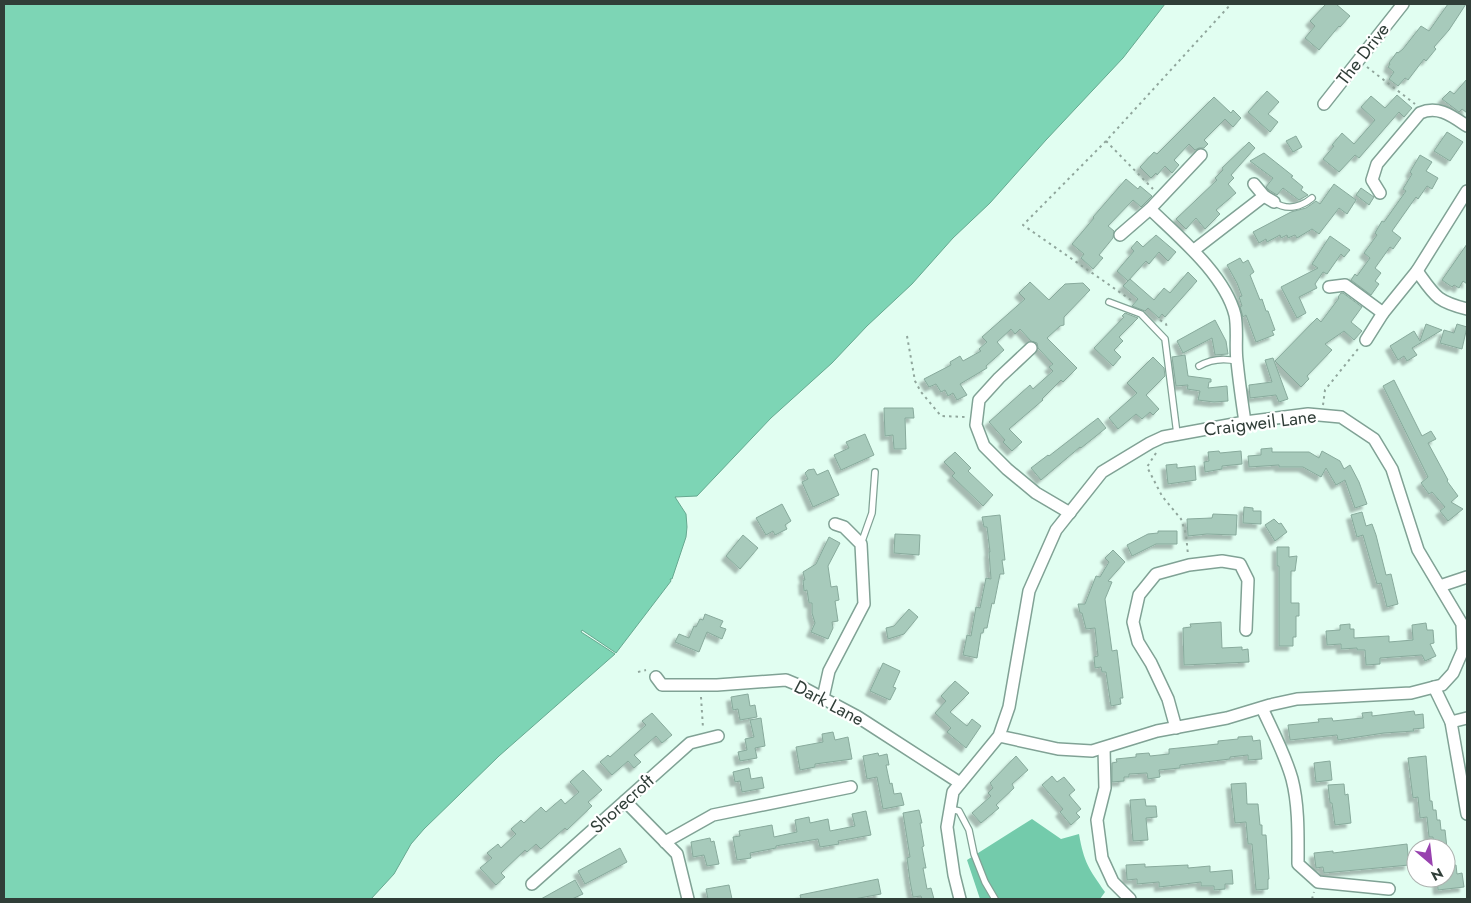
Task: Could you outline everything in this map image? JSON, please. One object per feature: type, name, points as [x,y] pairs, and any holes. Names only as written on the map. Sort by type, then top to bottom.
[{"type":"street","name":"The Drive","points":[[1324,104],[1403,4]]},
{"type":"street","points":[[1380,193],[1372,180],[1377,164],[1420,113],[1425,111],[1445,112],[1467,126]]},
{"type":"street","points":[[1120,236],[1150,210],[1201,155]]},
{"type":"street","points":[[1254,184],[1264,196],[1274,202]]},
{"type":"street","points":[[1366,340],[1383,313],[1417,271],[1467,191]]},
{"type":"street","points":[[1194,250],[1264,196]]},
{"type":"street","points":[[1150,210],[1194,250],[1228,297],[1235,316],[1237,361],[1245,422]]},
{"type":"street","points":[[1417,271],[1433,294],[1443,302],[1467,309]]},
{"type":"street","points":[[1329,287],[1344,285],[1383,313]]},
{"type":"street","points":[[1031,348],[979,400],[976,425],[984,446],[1007,469],[1036,493],[1070,513]]},
{"type":"street","name":"Craigweil Lane","points":[[1308,414],[1341,417],[1374,439],[1392,469],[1418,550],[1462,624],[1463,650],[1453,673],[1442,685],[1411,693],[1297,699],[1227,718],[1157,731],[1092,751],[1058,749],[999,736],[1009,707],[1028,590],[1056,530],[1102,472],[1150,442],[1177,434],[1245,422],[1308,414]]},
{"type":"street","points":[[823,698],[829,671],[864,604],[861,544],[844,527],[835,524]]},
{"type":"street","points":[[1176,728],[1168,699],[1151,663],[1138,642],[1133,622],[1139,595],[1156,574],[1189,565],[1222,561],[1240,564],[1248,580],[1246,630]]},
{"type":"street","points":[[1440,586],[1467,577]]},
{"type":"street","name":"Dark Lane","points":[[656,677],[662,685],[701,685],[786,680],[858,717],[960,783]]},
{"type":"street","points":[[1434,687],[1451,722],[1467,814]]},
{"type":"street","points":[[1262,708],[1281,747],[1292,781],[1298,824],[1298,864],[1318,882],[1389,889]]},
{"type":"street","points":[[1451,722],[1467,718]]},
{"type":"street","name":"Shorecroft","points":[[532,884],[690,743],[718,736]]},
{"type":"street","points":[[960,899],[954,875],[947,827],[953,792],[999,736]]},
{"type":"street","points":[[1104,748],[1105,788],[1097,820],[1102,858],[1113,882],[1130,899]]},
{"type":"street","points":[[665,842],[713,815],[851,787]]},
{"type":"street","points":[[625,801],[677,854],[688,899]]},
{"type":"lane","points":[[1274,202],[1284,207],[1294,207],[1312,198]]},
{"type":"lane","points":[[1110,302],[1141,314],[1165,339],[1177,434]]},
{"type":"lane","points":[[1200,366],[1206,362],[1228,359],[1237,361]]},
{"type":"lane","points":[[861,544],[872,512],[875,472]]},
{"type":"lane","points":[[950,809],[959,811],[969,830],[974,854],[985,882],[995,899]]},
{"type":"path","points":[[1023,225],[1106,141],[1231,4]]},
{"type":"path","points":[[1358,61],[1425,111]]},
{"type":"path","points":[[1106,141],[1161,198]]},
{"type":"path","points":[[907,336],[915,381],[921,392],[941,416],[977,417]]},
{"type":"path","points":[[1322,415],[1325,390],[1366,340]]},
{"type":"path","points":[[1150,442],[1156,452],[1147,467],[1162,496],[1181,519],[1186,534],[1189,565]]},
{"type":"path","points":[[701,685],[704,739]]},
{"type":"shaded area","points":[[4,4],[1165,4],[1123,58],[990,203],[953,238],[912,284],[867,326],[832,363],[771,418],[697,496],[675,497],[686,514],[687,527],[686,537],[672,579],[670,579],[671,581],[616,653],[582,630],[581,632],[615,654],[499,756],[424,829],[411,844],[394,874],[371,899],[4,899]]},
{"type":"shaded area","points":[[1032,819],[1061,839],[1079,834],[1088,865],[1105,892],[1100,899],[980,899],[967,860]]},
{"type":"building","points":[[1326,4],[1336,4],[1350,16],[1319,50],[1305,38],[1315,26],[1310,21]]},
{"type":"building","points":[[1448,4],[1466,4],[1449,30],[1434,47],[1436,49],[1426,61],[1424,59],[1408,80],[1405,78],[1398,86],[1389,79],[1394,72],[1388,67],[1389,63],[1421,26],[1429,31]]},
{"type":"building","points":[[1467,79],[1467,113],[1462,109],[1459,112],[1442,99],[1450,91],[1454,94]]},
{"type":"building","points":[[1267,91],[1279,102],[1268,114],[1278,122],[1270,132],[1248,112]]},
{"type":"building","points":[[1397,95],[1412,108],[1404,117],[1399,112],[1359,158],[1355,155],[1339,172],[1323,159],[1342,133],[1354,144],[1375,120],[1361,107],[1371,96],[1385,108]]},
{"type":"building","points":[[1214,97],[1231,113],[1233,110],[1241,118],[1233,127],[1225,119],[1204,140],[1208,144],[1204,148],[1195,150],[1189,144],[1174,160],[1179,165],[1172,173],[1165,166],[1157,175],[1156,173],[1151,178],[1140,167],[1154,152],[1157,154]]},
{"type":"building","points":[[1447,132],[1463,142],[1450,161],[1434,151]]},
{"type":"building","points":[[1296,136],[1302,147],[1293,152],[1286,141]]},
{"type":"building","points":[[1249,142],[1255,148],[1231,175],[1234,178],[1228,184],[1236,193],[1216,210],[1220,214],[1205,229],[1196,218],[1186,229],[1176,219],[1217,180],[1215,178],[1223,170],[1222,168]]},
{"type":"building","points":[[1264,153],[1293,176],[1291,177],[1303,187],[1301,190],[1308,195],[1299,200],[1283,188],[1277,195],[1269,190],[1266,187],[1273,178],[1250,161]]},
{"type":"building","points":[[1420,155],[1432,162],[1426,171],[1438,178],[1432,189],[1427,186],[1418,199],[1416,197],[1392,231],[1401,238],[1393,249],[1390,247],[1375,268],[1381,273],[1375,281],[1379,284],[1371,295],[1351,280],[1355,274],[1357,276],[1370,258],[1364,253],[1377,235],[1375,233],[1382,221],[1384,222],[1406,191],[1403,189]]},
{"type":"building","points":[[1126,179],[1138,189],[1140,186],[1152,196],[1141,207],[1133,200],[1108,226],[1114,231],[1113,238],[1099,255],[1103,258],[1093,269],[1081,258],[1084,254],[1072,244]]},
{"type":"building","points":[[1334,184],[1356,200],[1347,214],[1339,208],[1319,234],[1312,229],[1297,238],[1295,235],[1288,238],[1287,235],[1281,238],[1280,235],[1267,242],[1266,239],[1259,243],[1253,232],[1291,212],[1306,208],[1316,201],[1320,204]]},
{"type":"building","points":[[1361,188],[1374,197],[1369,205],[1356,195]]},
{"type":"building","points":[[1156,235],[1176,252],[1168,261],[1159,252],[1149,264],[1146,261],[1128,281],[1117,271],[1134,251],[1131,248],[1137,241],[1143,247]]},
{"type":"building","points":[[1330,236],[1350,250],[1344,257],[1341,254],[1327,274],[1323,272],[1315,284],[1317,288],[1299,297],[1306,313],[1297,318],[1281,287],[1318,268],[1312,264]]},
{"type":"building","points":[[1467,244],[1467,284],[1463,281],[1459,288],[1454,285],[1452,287],[1442,280]]},
{"type":"building","points":[[1240,258],[1243,263],[1248,260],[1254,272],[1250,275],[1275,330],[1272,331],[1274,335],[1256,342],[1246,315],[1243,317],[1239,297],[1242,296],[1227,265]]},
{"type":"building","points":[[1188,272],[1197,281],[1165,317],[1162,314],[1159,318],[1148,308],[1145,311],[1132,306],[1138,299],[1123,286],[1130,279],[1154,300],[1164,288],[1170,293]]},
{"type":"building","points":[[1030,282],[1049,300],[1065,284],[1083,283],[1090,290],[1064,317],[1064,325],[1060,326],[1047,338],[1077,368],[1063,382],[1061,380],[1043,400],[1009,429],[1022,442],[1012,451],[989,422],[1030,385],[1033,389],[1053,371],[1049,367],[1053,364],[1038,348],[1037,343],[1031,341],[1020,329],[1015,334],[1011,329],[997,342],[1004,350],[986,366],[987,368],[960,384],[967,395],[957,400],[953,393],[948,396],[945,390],[941,392],[936,384],[929,387],[924,379],[951,365],[950,362],[960,356],[963,361],[981,351],[979,349],[987,342],[982,337],[1025,299],[1019,293]]},
{"type":"building","points":[[1341,293],[1362,307],[1351,322],[1362,331],[1354,340],[1344,331],[1325,344],[1332,350],[1307,376],[1309,379],[1301,387],[1275,361],[1317,318],[1321,322]]},
{"type":"building","points":[[1125,313],[1138,318],[1119,337],[1123,341],[1114,350],[1121,357],[1113,366],[1094,348],[1124,317],[1122,316]]},
{"type":"building","points":[[1215,320],[1226,341],[1228,354],[1215,355],[1212,338],[1183,353],[1177,341]]},
{"type":"building","points":[[1426,324],[1442,330],[1412,348],[1417,355],[1407,361],[1404,356],[1398,360],[1390,346],[1414,331],[1420,341]]},
{"type":"building","points":[[1457,324],[1467,327],[1462,349],[1440,343],[1444,330],[1454,333]]},
{"type":"building","points":[[1185,355],[1188,376],[1211,379],[1208,388],[1227,386],[1228,401],[1198,400],[1200,391],[1187,389],[1188,385],[1176,386],[1172,357]]},
{"type":"building","points":[[1153,357],[1164,368],[1165,376],[1146,395],[1159,409],[1153,415],[1150,412],[1142,419],[1136,414],[1118,429],[1109,418],[1137,393],[1127,383]]},
{"type":"building","points":[[1273,358],[1288,399],[1279,402],[1276,395],[1250,398],[1249,385],[1272,382],[1265,360]]},
{"type":"building","points":[[1394,380],[1422,436],[1431,431],[1436,439],[1428,443],[1447,481],[1458,496],[1451,502],[1463,509],[1448,521],[1440,511],[1445,507],[1432,492],[1429,494],[1421,483],[1428,477],[1383,386]]},
{"type":"building","points":[[884,408],[913,408],[914,418],[905,418],[906,449],[894,449],[893,435],[885,436]]},
{"type":"building","points":[[1098,418],[1106,428],[1041,480],[1031,468]]},
{"type":"building","points":[[865,434],[874,455],[841,470],[834,455],[849,448],[846,442]]},
{"type":"building","points":[[1272,448],[1272,452],[1309,452],[1319,458],[1322,451],[1340,461],[1344,469],[1350,465],[1367,504],[1355,508],[1345,480],[1336,485],[1326,468],[1321,477],[1303,467],[1279,467],[1279,465],[1249,467],[1248,456],[1261,455],[1261,449]]},
{"type":"building","points":[[1219,451],[1220,453],[1241,451],[1242,464],[1222,466],[1222,469],[1205,472],[1204,462],[1209,461],[1208,452]]},
{"type":"building","points":[[955,452],[971,468],[968,471],[993,495],[983,506],[952,476],[955,473],[944,462]]},
{"type":"building","points":[[1177,464],[1177,468],[1195,466],[1196,480],[1168,484],[1166,465]]},
{"type":"building","points":[[814,469],[817,475],[828,470],[839,495],[813,507],[802,482],[808,479],[805,473],[808,470]]},
{"type":"building","points":[[782,504],[791,521],[785,525],[787,529],[775,535],[773,531],[766,535],[756,518]]},
{"type":"building","points":[[1244,507],[1253,508],[1253,511],[1261,511],[1261,524],[1243,523]]},
{"type":"building","points":[[1362,512],[1366,526],[1372,524],[1386,575],[1391,574],[1398,604],[1387,607],[1381,583],[1377,584],[1363,535],[1357,537],[1351,515]]},
{"type":"building","points":[[1213,514],[1237,515],[1236,535],[1207,534],[1188,536],[1187,519],[1212,518]]},
{"type":"building","points":[[1000,515],[1005,560],[1002,560],[1004,574],[1000,574],[987,628],[984,628],[983,633],[981,633],[977,658],[963,655],[967,635],[971,636],[976,607],[980,608],[986,578],[991,579],[987,527],[984,527],[982,517]]},
{"type":"building","points":[[1274,519],[1279,524],[1281,523],[1287,532],[1275,541],[1265,525]]},
{"type":"building","points":[[1158,531],[1177,531],[1177,544],[1156,544],[1132,556],[1127,545],[1148,534],[1158,533]]},
{"type":"building","points":[[895,534],[920,535],[919,555],[894,553]]},
{"type":"building","points":[[743,535],[758,548],[740,569],[726,556]]},
{"type":"building","points":[[829,537],[840,543],[828,566],[831,587],[837,586],[839,600],[835,601],[838,621],[832,622],[833,628],[828,639],[811,632],[815,623],[812,603],[809,603],[807,590],[804,591],[803,580],[805,580],[803,572],[816,564]]},
{"type":"building","points":[[1277,547],[1289,547],[1289,557],[1297,556],[1295,571],[1291,571],[1291,603],[1299,603],[1299,616],[1296,616],[1296,637],[1293,637],[1293,646],[1279,646],[1279,566],[1277,566]]},
{"type":"building","points":[[1113,550],[1125,562],[1108,581],[1112,582],[1105,599],[1112,651],[1117,650],[1123,698],[1120,698],[1121,704],[1111,706],[1106,672],[1102,672],[1101,667],[1095,668],[1094,657],[1098,656],[1095,628],[1086,629],[1078,604],[1085,604],[1096,576],[1100,577],[1109,562],[1105,558]]},
{"type":"building","points":[[909,609],[918,617],[904,634],[888,639],[886,628],[894,626]]},
{"type":"building","points":[[705,614],[723,621],[720,627],[726,629],[722,639],[707,632],[699,652],[675,642],[679,634],[689,638],[694,626],[696,627],[700,619],[703,620]]},
{"type":"building","points":[[1221,622],[1222,648],[1242,647],[1242,650],[1248,649],[1249,662],[1184,665],[1183,628],[1191,627],[1190,624]]},
{"type":"building","points":[[1426,623],[1427,630],[1433,630],[1434,643],[1430,644],[1436,656],[1425,661],[1422,655],[1380,658],[1380,664],[1366,665],[1365,650],[1357,650],[1357,648],[1341,649],[1341,644],[1327,645],[1326,631],[1340,630],[1340,625],[1350,624],[1350,629],[1354,629],[1354,638],[1389,636],[1389,642],[1413,640],[1412,625]]},
{"type":"building","points":[[883,663],[900,671],[893,687],[896,688],[890,700],[870,691]]},
{"type":"building","points":[[955,681],[969,693],[950,712],[967,726],[972,719],[981,726],[966,748],[947,732],[951,728],[935,713],[946,701],[941,696]]},
{"type":"building","points":[[748,694],[750,706],[755,705],[757,717],[740,720],[738,709],[733,710],[731,697]]},
{"type":"building","points":[[1414,711],[1415,715],[1423,714],[1424,728],[1413,729],[1414,731],[1384,733],[1338,740],[1337,735],[1290,740],[1288,725],[1319,722],[1318,719],[1332,718],[1333,721],[1363,718],[1362,713],[1372,712],[1372,716]]},
{"type":"building","points":[[652,713],[672,735],[662,743],[656,736],[634,755],[641,762],[634,768],[628,761],[612,775],[600,762],[608,755],[610,757],[646,725],[642,721]]},
{"type":"building","points":[[761,718],[765,746],[755,748],[757,758],[740,761],[738,752],[747,750],[745,739],[754,737],[750,720]]},
{"type":"building","points":[[833,732],[835,740],[848,737],[852,759],[815,764],[815,767],[800,770],[796,747],[823,742],[822,734]]},
{"type":"building","points":[[1252,736],[1253,741],[1260,740],[1262,759],[1248,760],[1248,755],[1230,757],[1230,759],[1180,765],[1180,768],[1159,770],[1160,777],[1148,779],[1147,773],[1129,774],[1129,777],[1124,777],[1124,781],[1112,782],[1112,763],[1117,762],[1116,759],[1136,757],[1136,754],[1149,753],[1150,756],[1169,754],[1169,749],[1218,744],[1218,741]]},
{"type":"building","points":[[878,753],[879,756],[887,754],[889,765],[886,765],[890,784],[892,783],[894,794],[901,793],[904,805],[883,809],[877,777],[867,779],[863,756]]},
{"type":"building","points":[[1016,756],[1028,770],[1012,784],[1014,788],[996,805],[999,808],[981,823],[972,813],[991,796],[988,793],[993,788],[990,783]]},
{"type":"building","points":[[1426,756],[1430,801],[1432,801],[1433,810],[1436,810],[1437,820],[1440,820],[1441,830],[1445,830],[1446,838],[1429,837],[1427,817],[1420,818],[1418,797],[1413,798],[1408,758]]},
{"type":"building","points":[[1330,761],[1332,780],[1316,782],[1314,763]]},
{"type":"building","points":[[749,768],[751,779],[762,777],[764,788],[742,792],[740,781],[735,782],[733,772]]},
{"type":"building","points":[[583,770],[602,790],[588,802],[592,806],[567,830],[565,828],[541,849],[536,844],[527,852],[525,850],[501,873],[505,877],[496,885],[480,868],[492,858],[487,853],[498,844],[501,848],[516,834],[511,829],[521,820],[524,823],[541,807],[546,812],[561,799],[565,804],[579,792],[570,782]]},
{"type":"building","points":[[1052,776],[1057,782],[1064,777],[1075,790],[1069,795],[1081,809],[1076,813],[1080,817],[1071,825],[1060,812],[1063,809],[1042,785]]},
{"type":"building","points":[[1246,783],[1247,804],[1258,804],[1262,835],[1266,835],[1268,889],[1256,890],[1252,844],[1248,844],[1246,822],[1235,823],[1231,784]]},
{"type":"building","points":[[1344,784],[1345,795],[1348,794],[1351,823],[1335,825],[1328,785]]},
{"type":"building","points":[[1145,799],[1146,806],[1156,806],[1157,817],[1146,818],[1148,840],[1133,841],[1130,800]]},
{"type":"building","points":[[919,810],[926,868],[923,868],[927,889],[931,888],[934,899],[922,899],[921,896],[913,897],[910,881],[907,858],[910,857],[903,813]]},
{"type":"building","points":[[866,811],[871,835],[838,841],[839,844],[820,847],[818,839],[781,845],[776,846],[776,848],[750,853],[751,858],[737,860],[733,837],[740,836],[739,831],[772,825],[774,837],[797,832],[795,820],[809,817],[810,823],[828,819],[830,831],[855,826],[852,814]]},
{"type":"building","points":[[710,838],[711,842],[714,841],[719,864],[707,866],[704,855],[693,857],[691,842]]},
{"type":"building","points":[[1406,844],[1406,865],[1324,873],[1323,867],[1316,868],[1314,853],[1333,851],[1333,853]]},
{"type":"building","points":[[620,848],[627,862],[585,884],[578,871]]},
{"type":"building","points":[[1145,864],[1145,867],[1188,865],[1188,868],[1210,866],[1210,872],[1232,870],[1233,884],[1225,884],[1225,889],[1214,890],[1214,886],[1201,886],[1201,882],[1159,887],[1159,882],[1137,884],[1137,879],[1127,880],[1126,865]]},
{"type":"building","points":[[1456,865],[1457,874],[1462,873],[1464,887],[1456,888]]},
{"type":"building","points":[[878,879],[881,894],[854,899],[801,899],[800,895]]},
{"type":"building","points":[[575,880],[583,894],[572,899],[541,899]]},
{"type":"building","points":[[729,885],[732,899],[708,899],[706,889]]},
{"type":"building","points":[[1438,888],[1455,888],[1438,890]]}]
